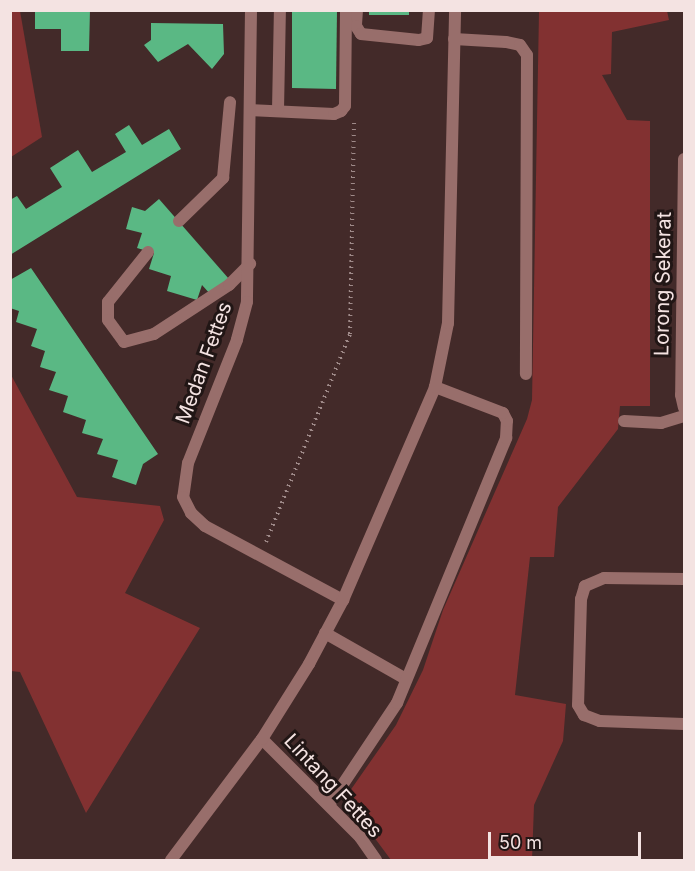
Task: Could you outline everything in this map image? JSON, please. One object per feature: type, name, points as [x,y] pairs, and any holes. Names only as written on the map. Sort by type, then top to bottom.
[{"type":"street","name":"Medan Fettes","points":[[251,10],[250,264],[242,325],[188,463],[183,497],[191,513],[205,526],[343,600]]},
{"type":"street","points":[[278,110],[280,10]]},
{"type":"street","points":[[251,110],[334,114],[341,111],[345,106],[346,10]]},
{"type":"street","points":[[357,10],[356,26],[361,34],[419,40],[427,39],[429,10]]},
{"type":"street","points":[[171,861],[262,739],[325,633],[343,600],[435,387],[448,323],[454,10]]},
{"type":"street","points":[[454,39],[520,45],[527,55],[526,374]]},
{"type":"street","points":[[179,221],[223,178],[230,102]]},
{"type":"street","name":"Lorong Sekerat","points":[[684,159],[681,395],[684,408]]},
{"type":"street","points":[[148,252],[108,302],[108,320],[124,342],[154,334],[229,285],[250,264]]},
{"type":"street","points":[[329,805],[392,711],[507,429],[503,413],[489,405],[435,387]]},
{"type":"street","points":[[624,421],[661,423],[684,416]]},
{"type":"street","points":[[684,579],[604,578],[585,586],[581,599],[578,705],[585,715],[600,721],[684,724]]},
{"type":"street","points":[[325,633],[406,679]]},
{"type":"street","name":"Lintang Fettes","points":[[262,739],[329,805],[376,861]]},
{"type":"path","points":[[272,529],[350,334],[354,112]]},
{"type":"shaded area","points":[[11,10],[20,11],[42,137],[11,157]]},
{"type":"shaded area","points":[[539,11],[667,11],[669,20],[612,32],[611,74],[602,75],[627,120],[650,121],[650,406],[620,406],[618,429],[558,507],[554,557],[530,557],[515,695],[566,704],[563,741],[534,805],[532,860],[391,860],[345,798],[396,725],[423,670],[443,610],[527,419],[532,400]]},
{"type":"shaded area","points":[[10,373],[77,497],[160,506],[164,520],[125,593],[200,628],[86,813],[20,672],[11,671]]},
{"type":"building","points":[[35,10],[90,10],[89,51],[61,51],[61,29],[35,29]]},
{"type":"building","points":[[292,10],[337,10],[336,89],[292,88]]},
{"type":"building","points":[[369,10],[409,10],[409,15],[369,15]]},
{"type":"building","points":[[151,23],[223,24],[224,54],[212,69],[188,44],[158,62],[144,45],[151,40]]},
{"type":"building","points":[[129,125],[142,145],[169,129],[181,149],[10,255],[10,200],[17,196],[26,209],[62,187],[50,168],[78,150],[92,172],[126,152],[115,134]]},
{"type":"building","points":[[159,199],[229,279],[211,295],[202,285],[197,300],[167,291],[171,276],[149,269],[154,253],[137,248],[142,233],[126,229],[132,207],[145,211]]},
{"type":"building","points":[[31,268],[158,454],[143,464],[136,485],[112,477],[118,460],[97,454],[103,439],[82,433],[86,420],[63,412],[68,396],[49,390],[56,372],[40,367],[45,351],[31,346],[37,329],[16,322],[19,311],[10,308],[10,280]]}]
